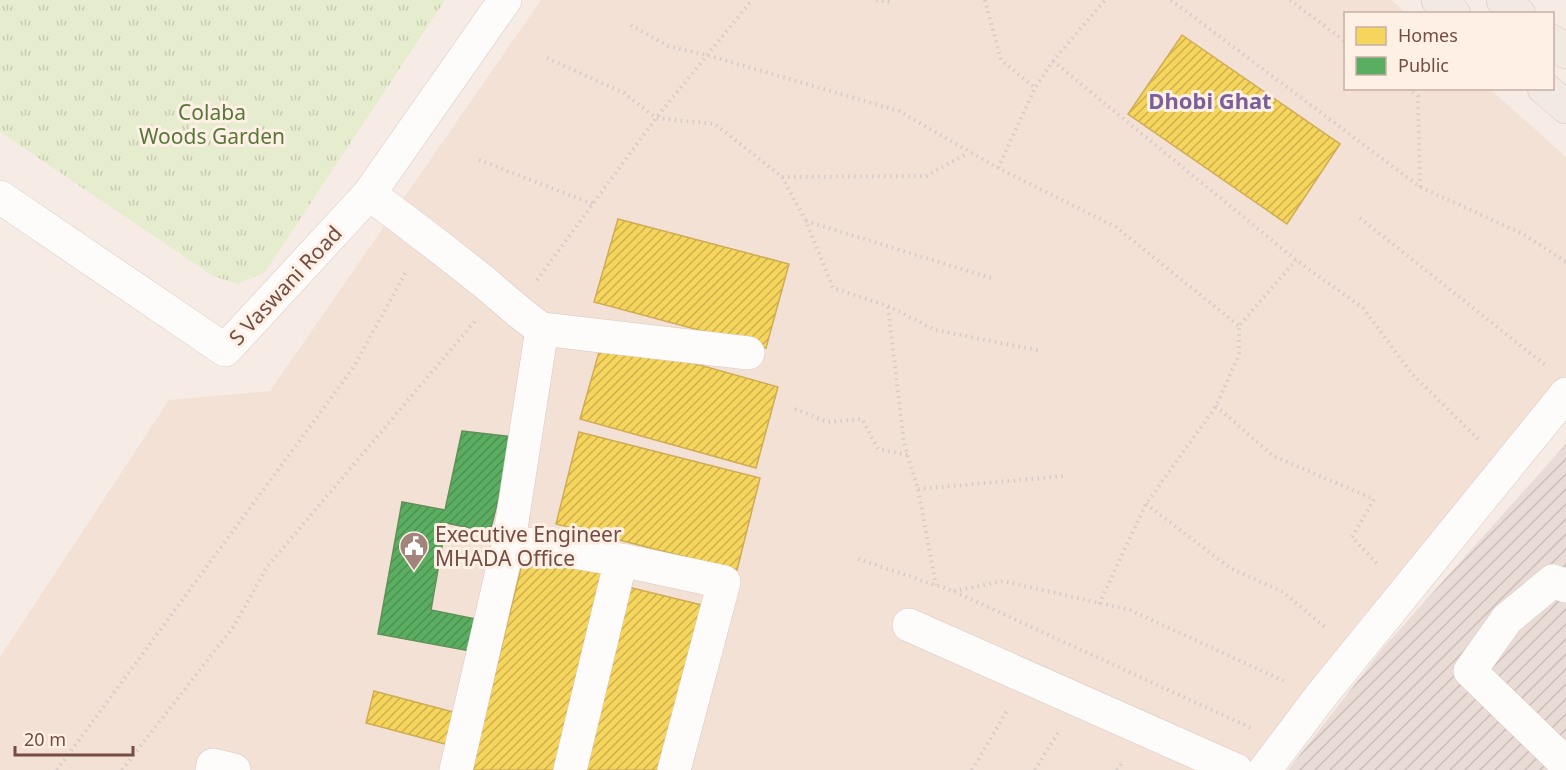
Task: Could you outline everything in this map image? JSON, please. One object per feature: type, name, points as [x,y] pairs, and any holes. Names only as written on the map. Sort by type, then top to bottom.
[{"type":"main road","points":[[1438,0],[1452,12]]},
{"type":"main road","points":[[1503,0],[1518,12]]},
{"type":"main road","points":[[1554,43],[1566,52]]},
{"type":"main road","points":[[1546,90],[1566,107]]},
{"type":"street","name":"S Vaswani Road","points":[[0,197],[225,350],[369,194],[505,0]]},
{"type":"street","points":[[369,194],[426,236],[542,329],[748,353]]},
{"type":"street","points":[[456,770],[509,541],[542,329]]},
{"type":"street","points":[[1265,770],[1356,652],[1566,394]]},
{"type":"street","points":[[509,541],[621,560],[724,582],[674,770]]},
{"type":"street","points":[[570,770],[621,560]]},
{"type":"street","points":[[1566,586],[1553,581],[1507,619],[1470,671],[1566,764]]},
{"type":"street","points":[[909,625],[1236,770]]},
{"type":"street","points":[[213,770],[213,765],[234,770]]},
{"type":"path","points":[[122,770],[234,626],[267,567],[593,204],[656,118],[752,0]]},
{"type":"path","points":[[876,0],[891,2],[893,0]]},
{"type":"path","points":[[985,0],[1001,60],[1035,88]]},
{"type":"path","points":[[998,168],[1035,88],[1053,61],[1105,0]]},
{"type":"path","points":[[1171,0],[1420,187],[1523,234],[1566,262]]},
{"type":"path","points":[[1290,0],[1344,40]]},
{"type":"path","points":[[631,25],[668,46],[707,55],[899,111],[969,153],[1116,226],[1239,326]]},
{"type":"path","points":[[547,58],[624,93],[656,118],[715,124],[782,177],[806,221],[833,288],[888,306],[935,330],[1042,351]]},
{"type":"path","points":[[1053,61],[1296,260],[1363,308],[1412,374],[1507,468]]},
{"type":"path","points":[[1410,90],[1418,96],[1420,187]]},
{"type":"path","points":[[782,177],[926,176],[969,153]]},
{"type":"path","points":[[479,160],[593,204]]},
{"type":"path","points":[[1360,218],[1547,367]]},
{"type":"path","points":[[806,221],[994,279]]},
{"type":"path","points":[[57,770],[353,368],[426,236]]},
{"type":"path","points":[[1099,604],[1146,504],[1216,406],[1239,355],[1239,326],[1296,260]]},
{"type":"path","points":[[888,306],[904,443],[918,489],[936,585]]},
{"type":"path","points":[[1216,406],[1273,456],[1374,499],[1352,537],[1404,593]]},
{"type":"path","points":[[795,409],[828,422],[862,419],[878,449],[908,455]]},
{"type":"path","points":[[918,489],[1065,476]]},
{"type":"path","points":[[1146,504],[1230,568],[1283,592],[1356,652]]},
{"type":"path","points":[[858,559],[953,591],[1285,744]]},
{"type":"path","points":[[953,591],[1003,581],[1130,610],[1320,697]]},
{"type":"path","points":[[972,770],[1026,677]]},
{"type":"path","points":[[1035,770],[1079,700]]},
{"type":"shaded area","points":[[541,0],[1391,0],[1405,12],[1344,12],[1344,90],[1491,90],[1566,157],[1566,407],[1362,617],[1251,770],[0,770],[0,657],[169,400],[270,391]]},
{"type":"shaded area","points":[[1566,444],[1566,770],[1288,770],[1384,647]]},
{"type":"green space","name":"Colaba Woods Garden","points":[[0,0],[445,0],[265,272],[238,284],[213,276],[0,132]]},
{"type":"building: Homes","points":[[1182,35],[1340,144],[1287,224],[1128,114]]},
{"type":"building: Homes","points":[[618,219],[789,264],[766,348],[594,302]]},
{"type":"building: Homes","points":[[603,338],[778,387],[756,468],[580,419]]},
{"type":"building: Homes","points":[[579,432],[760,478],[737,570],[556,524]]},
{"type":"building: Homes","points":[[525,552],[603,571],[554,770],[471,770]]},
{"type":"building: Homes","points":[[628,587],[706,606],[666,770],[584,770]]},
{"type":"building: Homes","points":[[374,691],[457,713],[449,745],[366,723]]},
{"type":"building: Public","name":"Executive Engineer MHADA Office","points":[[462,431],[514,437],[490,532],[446,523],[431,610],[481,620],[475,652],[378,634],[402,502],[445,510]]},
{"type":"place","name":"Executive Engineer MHADA Office","points":[[414,572]]},
{"type":"district","name":"Dhobi Ghat","points":[[1210,100]]}]
